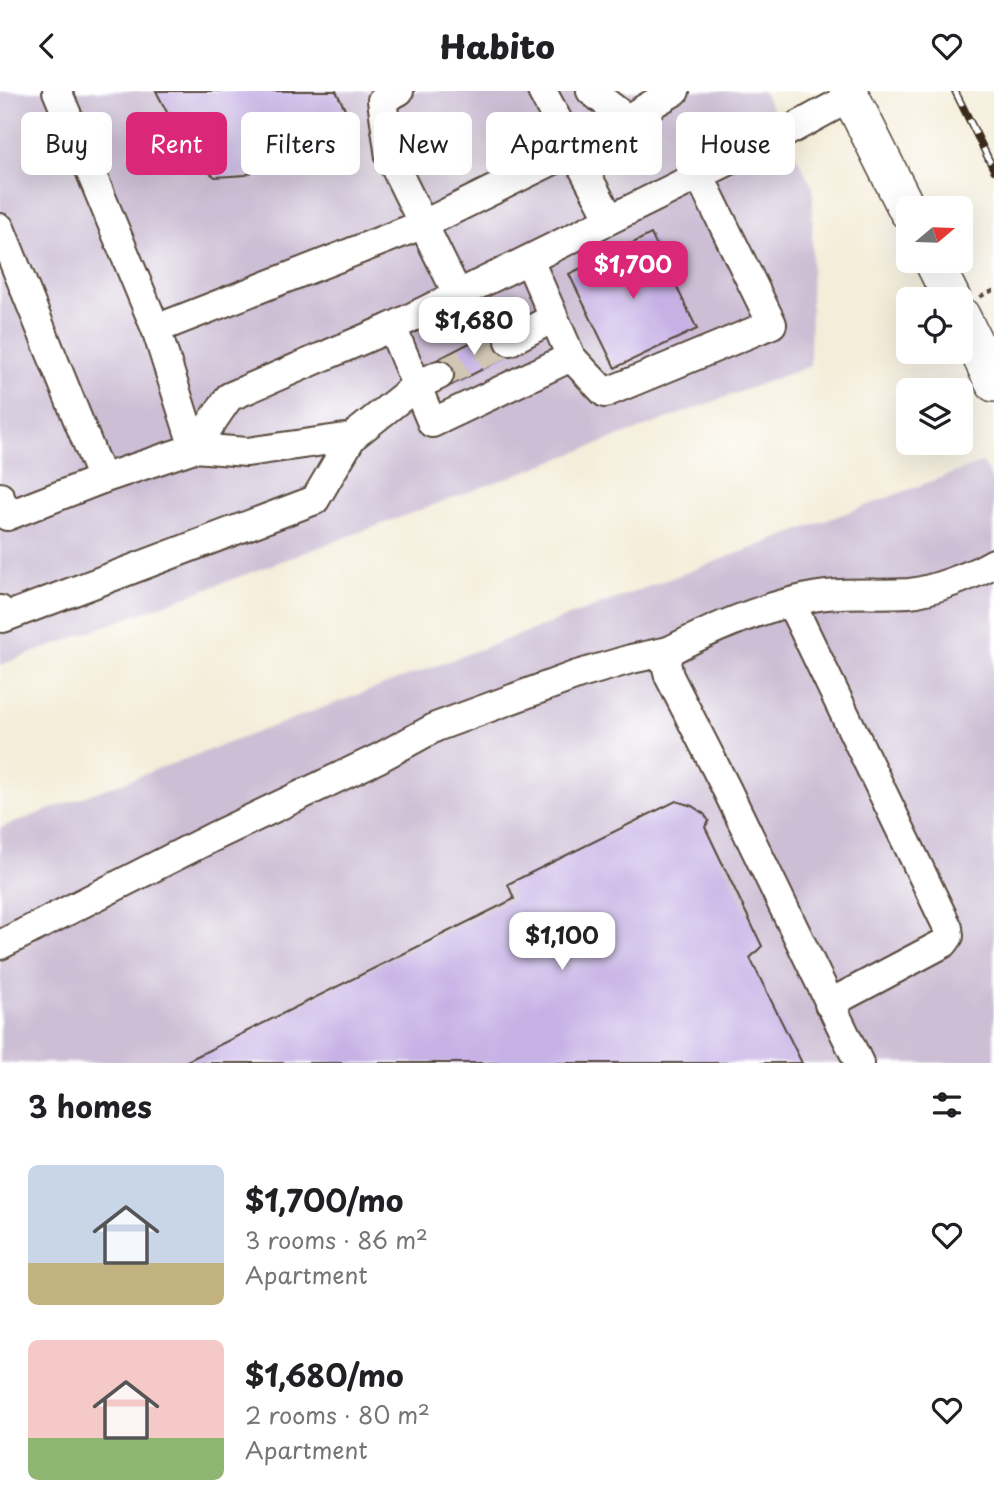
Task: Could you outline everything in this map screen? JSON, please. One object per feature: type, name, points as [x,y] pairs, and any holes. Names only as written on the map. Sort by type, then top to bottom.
[{"type":"main road","points":[[850,94],[901,196]]},
{"type":"main road","points":[[973,340],[994,383]]},
{"type":"lane","points":[[57,91],[156,329],[194,448]]},
{"type":"lane","points":[[400,91],[382,100],[390,157],[458,295]]},
{"type":"lane","points":[[542,91],[552,112]]},
{"type":"lane","points":[[591,91],[627,119],[675,91]]},
{"type":"lane","points":[[795,124],[850,94]]},
{"type":"lane","points":[[156,329],[424,224],[523,175]]},
{"type":"lane","points":[[585,175],[610,219]]},
{"type":"lane","points":[[194,448],[229,397],[392,327],[699,175],[772,324],[605,393],[571,357],[529,260]]},
{"type":"lane","points":[[0,228],[102,479]]},
{"type":"lane","points":[[510,341],[553,318]]},
{"type":"lane","points":[[392,327],[428,381],[432,423],[571,357]]},
{"type":"lane","points":[[0,610],[3,618],[315,500],[352,437],[428,381]]},
{"type":"lane","points":[[2,517],[194,448],[247,452],[352,437]]},
{"type":"lane","points":[[0,945],[213,837],[379,758],[436,727],[577,675],[631,659],[669,652],[758,612],[808,598],[846,593],[912,593],[976,573],[994,563]]},
{"type":"lane","points":[[791,603],[948,928],[949,936],[944,943],[829,1004]]},
{"type":"lane","points":[[669,652],[666,663],[669,676],[859,1063]]},
{"type":"shaded area","points":[[0,91],[763,91],[774,112],[676,112],[676,175],[795,175],[795,153],[813,188],[810,366],[0,665]]},
{"type":"shaded area","points":[[983,462],[994,484],[994,1063],[0,1063],[0,828]]},
{"type":"building","points":[[156,91],[336,91],[346,112],[241,112],[241,175],[246,175],[215,177],[212,175],[227,175],[227,112],[167,112]]},
{"type":"building","points":[[651,234],[697,329],[615,368],[569,274]]},
{"type":"building","points":[[502,326],[516,352],[446,388],[433,362]]},
{"type":"building","points":[[676,801],[692,806],[709,821],[705,827],[762,946],[750,958],[802,1063],[183,1063],[514,899],[508,884]]},
{"type":"tunnel","points":[[439,375],[510,341]]},
{"type":"railway","points":[[955,91],[994,170]]}]
